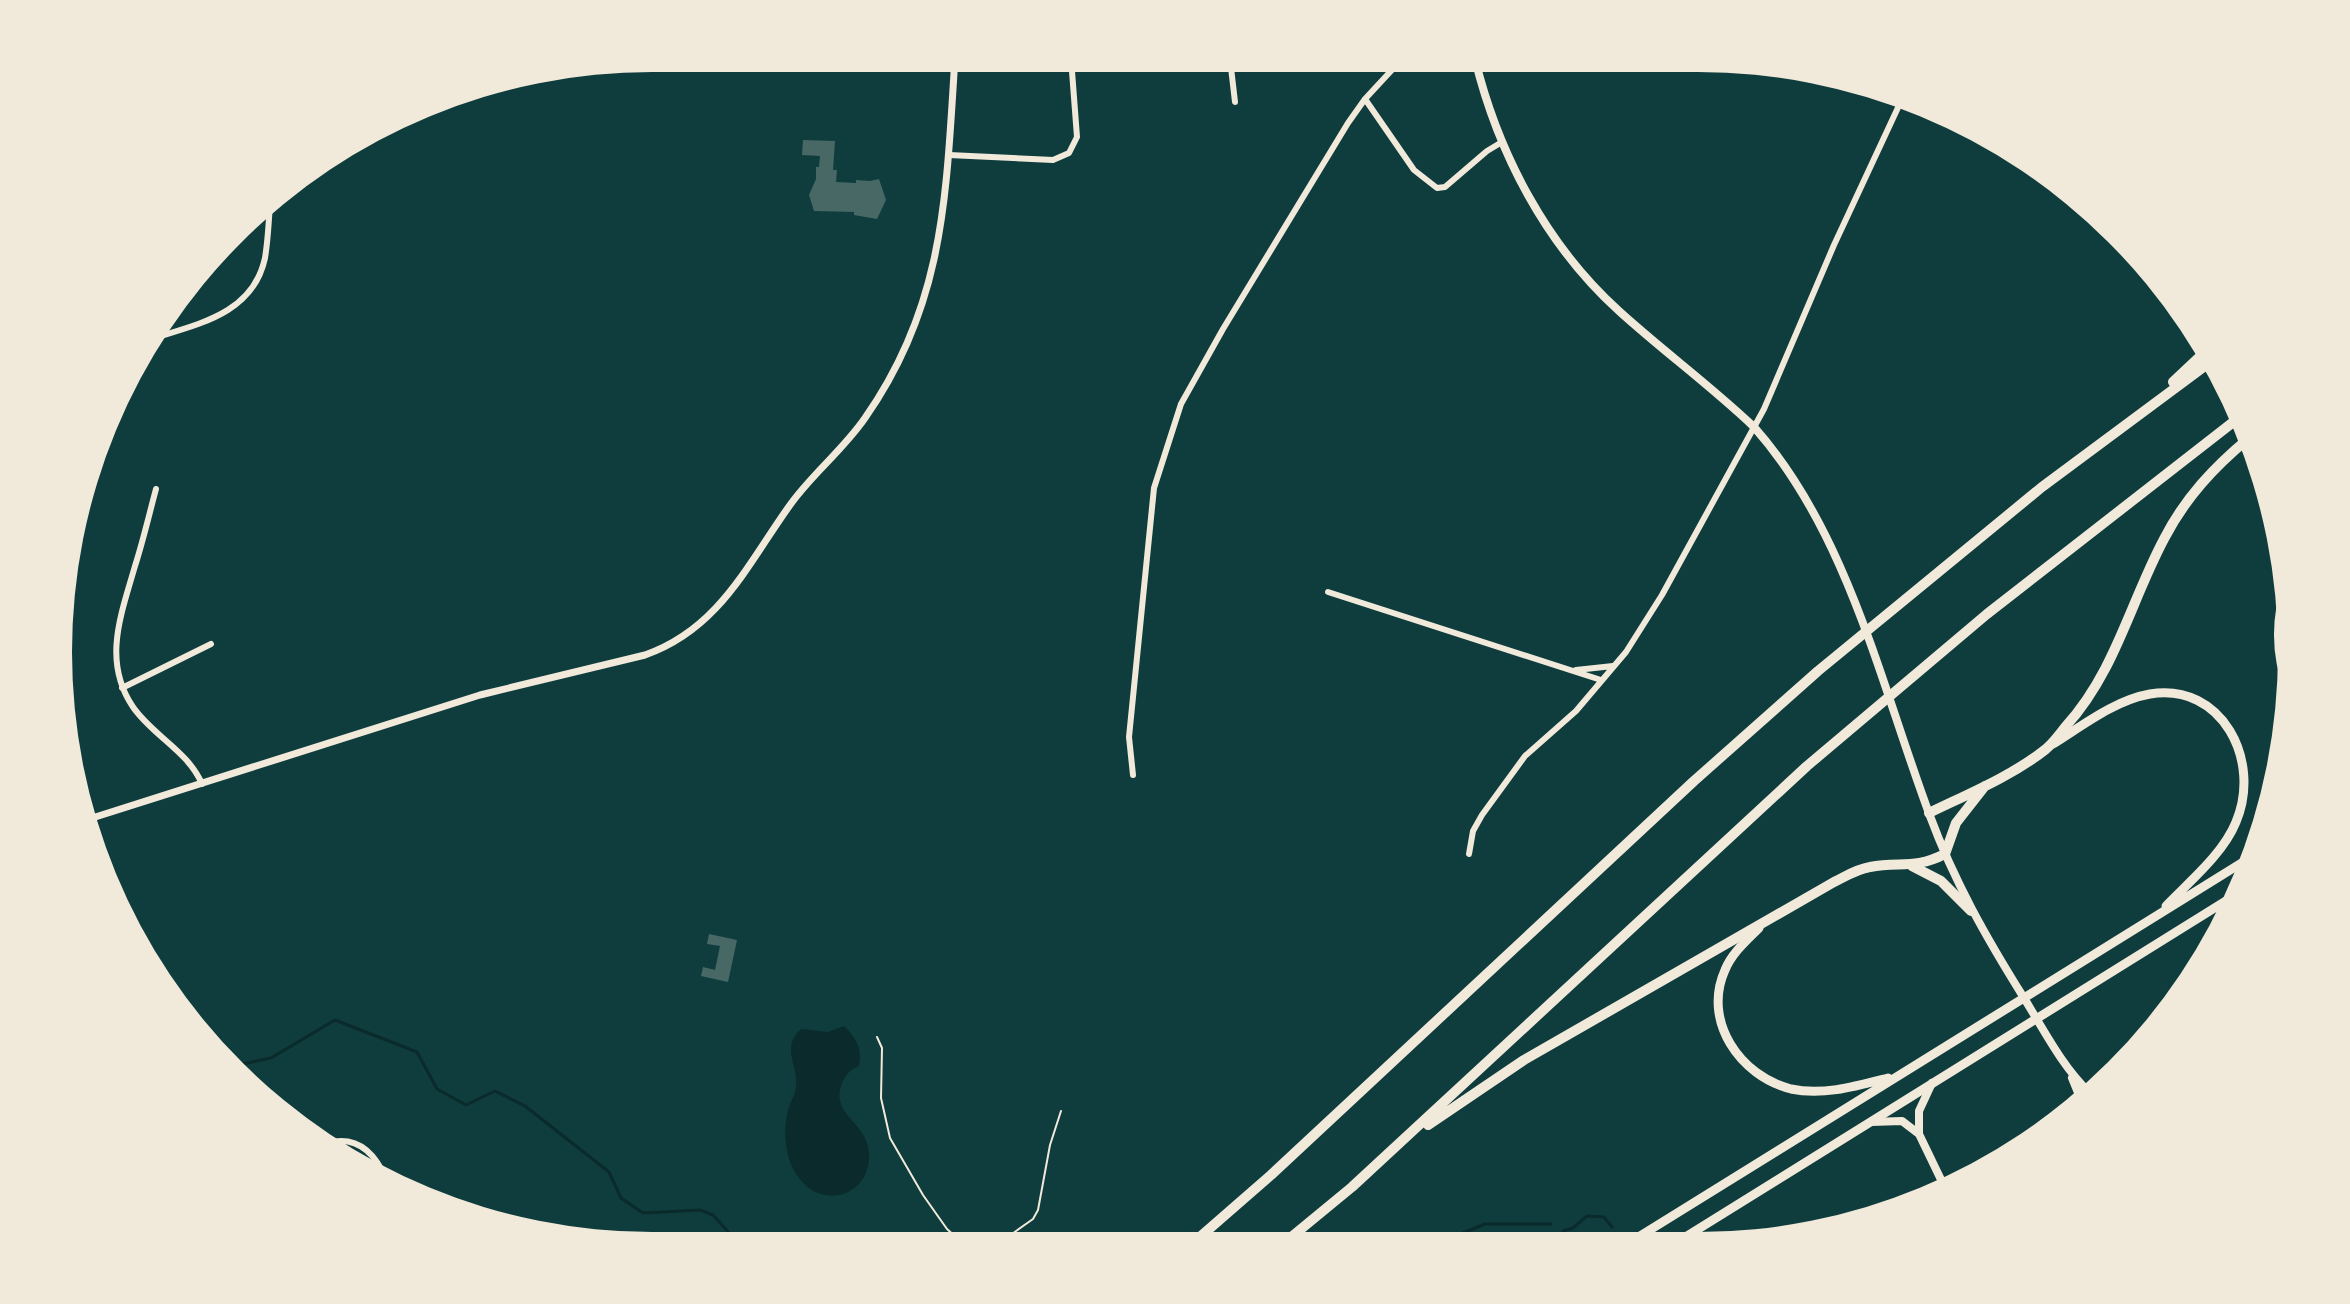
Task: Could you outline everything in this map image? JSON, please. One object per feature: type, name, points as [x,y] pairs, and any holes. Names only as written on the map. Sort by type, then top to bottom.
[{"type":"highway","points":[[2144,410],[2198,359]]},
{"type":"highway","points":[[1206,1232],[1271,1175],[1694,781],[1818,671],[2030,496],[2203,367]]},
{"type":"highway","points":[[1297,1232],[1391,1151],[1807,766],[1987,614],[2231,424]]},
{"type":"highway","points":[[1929,813],[1985,786],[2046,748],[2080,711],[2103,677],[2151,564],[2176,516],[2203,480],[2240,446]]},
{"type":"highway","points":[[1391,1151],[1514,1066],[1853,872],[1881,865],[1910,866],[1945,854],[1956,823],[1985,786]]},
{"type":"highway","points":[[1910,866],[1941,881],[1971,911]]},
{"type":"main road","points":[[1478,72],[1502,142],[1552,233],[1590,282],[1618,310],[1754,427],[1810,504],[1845,579],[1929,813],[1971,911],[2065,1062],[2083,1085]]},
{"type":"main road","points":[[2046,748],[2120,704],[2153,693],[2181,694],[2196,700],[2219,716],[2234,736],[2243,759],[2244,773],[2244,792],[2236,824],[2208,861],[2157,915]]},
{"type":"main road","points":[[1646,1232],[2237,866]]},
{"type":"main road","points":[[1693,1232],[2220,904]]},
{"type":"main road","points":[[1764,924],[1730,960],[1719,987],[1719,1020],[1739,1056],[1756,1073],[1774,1083],[1802,1090],[1848,1088],[1899,1075]]},
{"type":"main road","points":[[2065,1062],[2077,1090]]},
{"type":"main road","points":[[1932,1083],[1919,1111],[1919,1134],[1941,1178]]},
{"type":"main road","points":[[1870,1122],[1902,1121],[1919,1134]]},
{"type":"street","points":[[97,817],[480,695],[645,655],[666,648],[699,626],[735,586],[813,475],[865,419],[900,359],[930,280],[943,216],[954,72]]},
{"type":"street","points":[[949,155],[1053,160],[1069,153],[1077,137],[1072,72]]},
{"type":"street","points":[[1232,72],[1235,102]]},
{"type":"street","points":[[1133,775],[1129,737],[1154,488],[1181,404],[1245,292],[1365,99],[1390,72]]},
{"type":"street","points":[[1365,99],[1414,170],[1437,188],[1445,187],[1502,142]]},
{"type":"street","points":[[1469,854],[1473,831],[1482,815],[1525,756],[1576,711],[1643,628],[1754,427],[1898,108]]},
{"type":"street","points":[[168,333],[217,317],[243,300],[252,290],[265,258],[269,217]]},
{"type":"street","points":[[156,489],[117,624],[115,666],[122,688],[134,709],[190,763],[203,785]]},
{"type":"street","points":[[1328,592],[1505,651],[1576,670],[1613,666]]},
{"type":"street","points":[[2277,620],[2278,655]]},
{"type":"street","points":[[122,688],[211,644]]},
{"type":"street","points":[[1576,670],[1580,675],[1601,680]]},
{"type":"street","points":[[340,1140],[363,1147],[378,1163]]},
{"type":"path","points":[[877,1037],[882,1048],[881,1098],[890,1138],[935,1215],[951,1232]]},
{"type":"path","points":[[1015,1232],[1033,1219],[1038,1210],[1050,1145],[1061,1111]]},
{"type":"water","points":[[844,1026],[858,1044],[860,1060],[859,1066],[849,1072],[844,1080],[840,1099],[845,1112],[864,1136],[869,1161],[864,1177],[854,1189],[841,1195],[828,1196],[802,1182],[788,1154],[786,1121],[796,1087],[791,1050],[795,1036],[801,1029],[828,1032]]},
{"type":"building","points":[[803,140],[835,141],[833,170],[837,170],[836,182],[879,179],[886,200],[877,219],[854,215],[854,212],[814,211],[809,195],[820,156],[802,155]]},
{"type":"building","points":[[709,934],[737,940],[728,982],[701,976],[703,967],[715,970],[720,946],[707,944]]},
{"type":"waterway","points":[[244,1064],[271,1058],[335,1020],[417,1052],[437,1089],[466,1105],[495,1091],[525,1106],[609,1172],[621,1198],[643,1213],[700,1210],[713,1215],[728,1232]]},
{"type":"waterway","points":[[1563,1231],[1573,1228],[1587,1216],[1604,1217],[1612,1227]]},
{"type":"waterway","points":[[1465,1232],[1485,1224],[1551,1224]]}]
